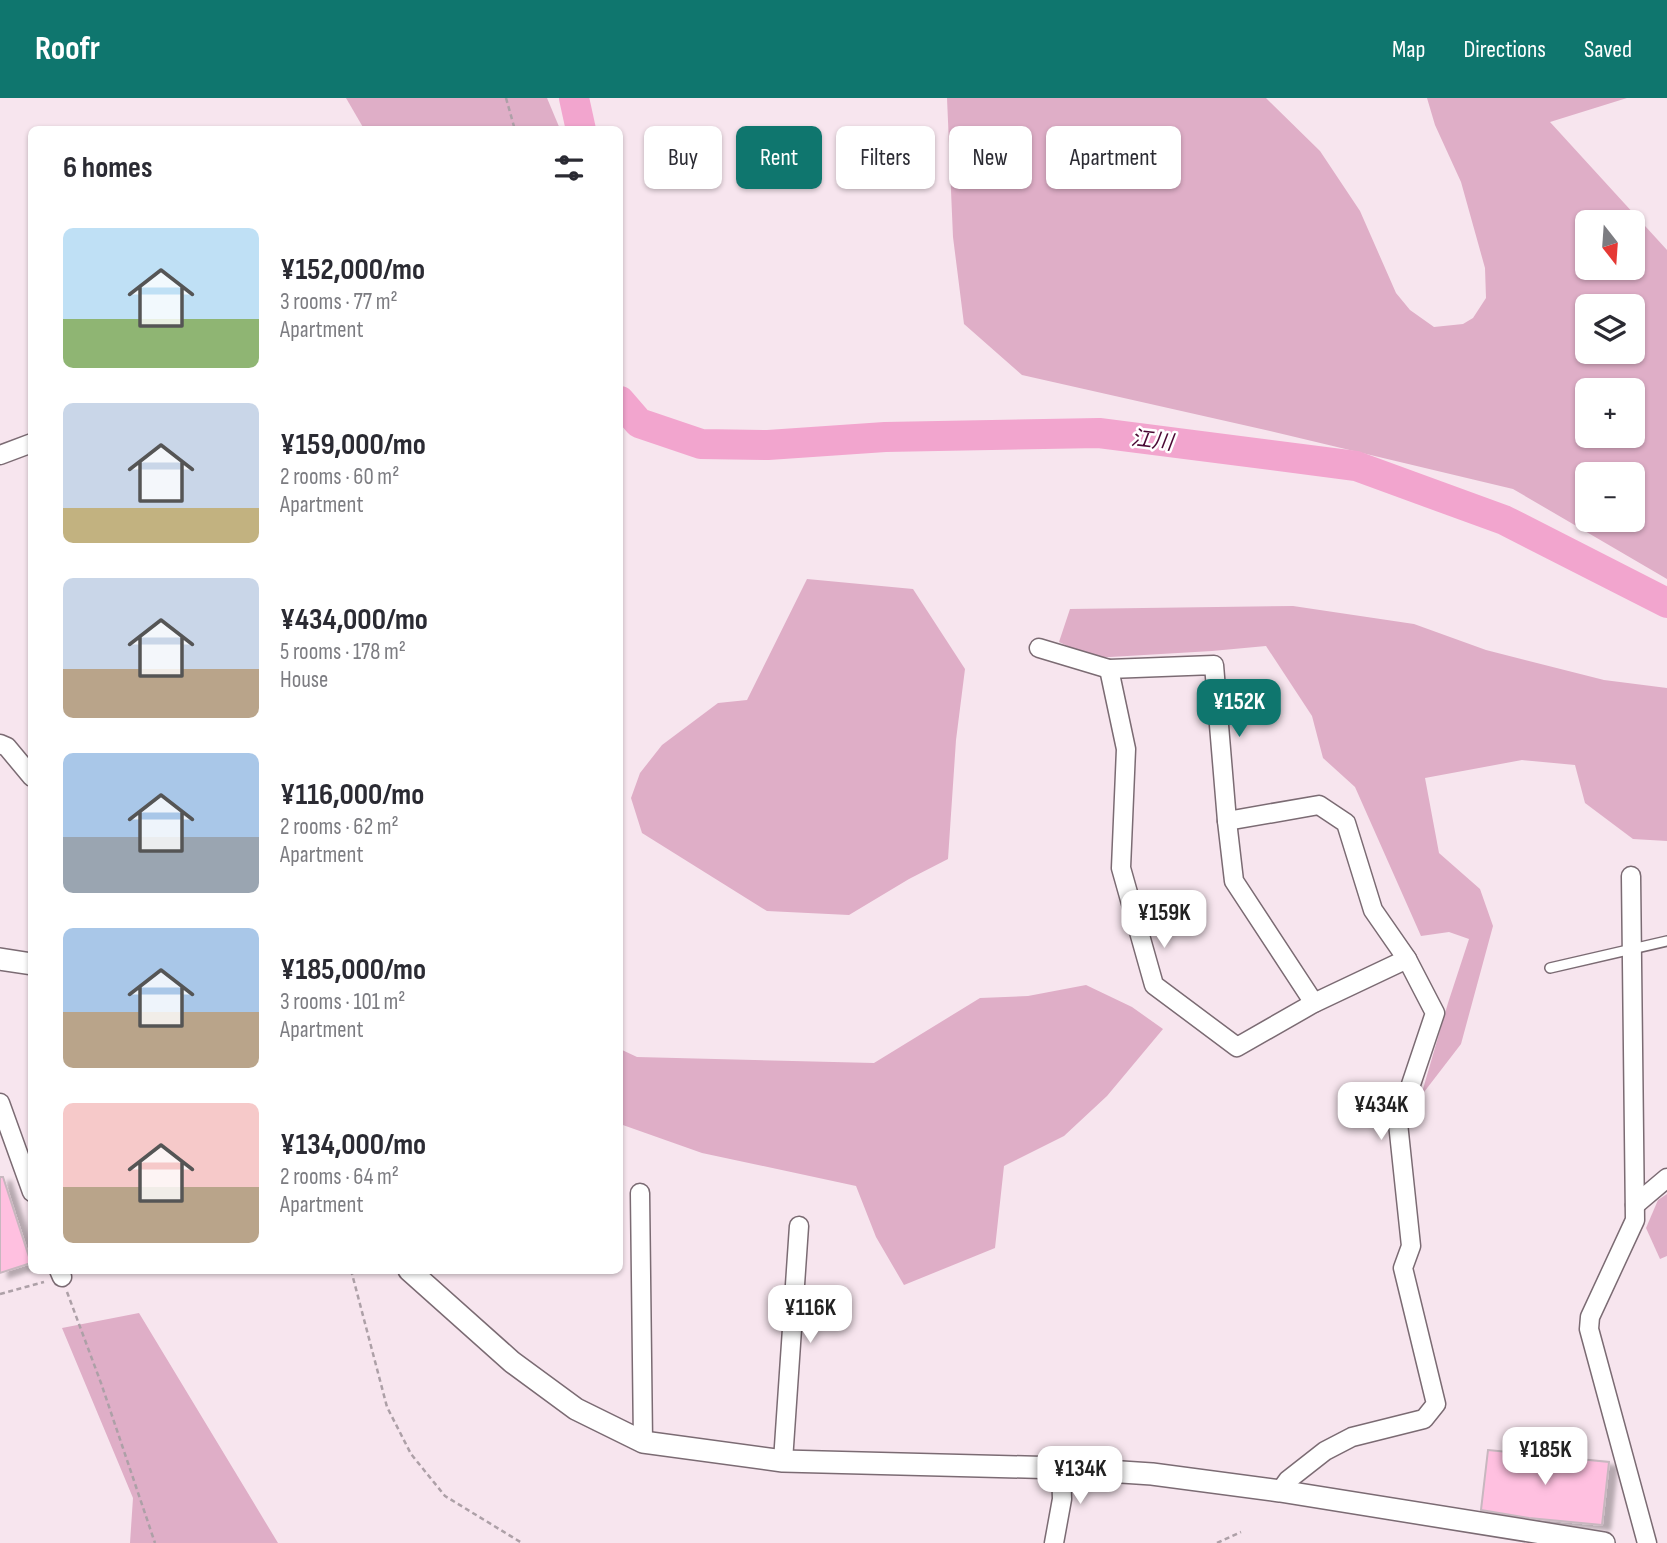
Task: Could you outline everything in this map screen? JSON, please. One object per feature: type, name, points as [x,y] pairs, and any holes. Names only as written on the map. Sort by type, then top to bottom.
[{"type":"street","points":[[0,455],[28,444]]},
{"type":"street","points":[[1039,648],[1109,669],[1214,665],[1234,881],[1314,1003]]},
{"type":"street","points":[[1109,669],[1126,749],[1121,868],[1154,985],[1237,1047],[1314,1003],[1408,959]]},
{"type":"street","points":[[0,744],[7,747],[28,772]]},
{"type":"street","points":[[1227,821],[1320,806],[1346,823],[1373,910],[1408,959],[1435,1013],[1398,1123],[1411,1246],[1403,1268],[1436,1404],[1424,1419],[1352,1437],[1325,1451],[1288,1480],[1280,1491]]},
{"type":"street","points":[[1631,876],[1634,1220],[1590,1317],[1589,1329],[1647,1543]]},
{"type":"street","points":[[0,959],[28,963]]},
{"type":"street","points":[[0,1103],[28,1181]]},
{"type":"street","points":[[1635,1205],[1667,1178]]},
{"type":"street","points":[[640,1193],[643,1442]]},
{"type":"street","points":[[783,1461],[799,1226]]},
{"type":"street","points":[[413,1274],[512,1362],[576,1409],[643,1442],[783,1461],[1061,1468],[1152,1474],[1280,1491],[1604,1543]]},
{"type":"street","points":[[1054,1543],[1062,1499],[1061,1468]]},
{"type":"lane","points":[[1550,968],[1667,941]]},
{"type":"path","points":[[506,98],[514,126]]},
{"type":"path","points":[[0,1294],[60,1274],[101,1383],[155,1543]]},
{"type":"path","points":[[352,1274],[387,1407],[411,1454],[445,1496],[522,1543]]},
{"type":"path","points":[[1217,1543],[1241,1532]]},
{"type":"shaded area","points":[[346,98],[547,98],[559,126],[362,126]]},
{"type":"shaded area","points":[[947,98],[1266,98],[1320,151],[1360,211],[1396,293],[1410,310],[1434,327],[1463,324],[1473,318],[1486,298],[1485,268],[1461,182],[1435,125],[1427,98],[1627,98],[1550,122],[1630,210],[1575,210],[1575,280],[1645,280],[1645,226],[1667,250],[1667,579],[1587,532],[1645,532],[1645,462],[1575,462],[1575,525],[1513,489],[1022,375],[964,324],[953,237],[951,189],[1032,189],[1032,126],[949,126],[949,144]]},
{"type":"shaded area","points":[[807,579],[913,589],[965,669],[956,740],[948,859],[849,915],[767,911],[642,833],[631,798],[640,773],[662,745],[718,703],[747,700]]},
{"type":"shaded area","points":[[1293,606],[1414,624],[1486,650],[1604,680],[1667,688],[1667,841],[1633,839],[1585,803],[1575,765],[1522,760],[1425,778],[1439,853],[1480,889],[1493,926],[1461,1044],[1421,1096],[1469,939],[1449,932],[1421,936],[1355,787],[1323,758],[1312,716],[1266,646],[1093,658],[1059,642],[1070,609]]},
{"type":"shaded area","points":[[1086,985],[1132,1007],[1163,1029],[1107,1096],[1064,1136],[1004,1166],[995,1248],[904,1285],[876,1237],[856,1186],[702,1153],[623,1125],[623,1050],[637,1057],[874,1063],[980,998],[1028,996]]},
{"type":"shaded area","points":[[1667,1194],[1667,1256],[1660,1259],[1646,1228],[1658,1200]]},
{"type":"shaded area","points":[[139,1313],[278,1543],[130,1543],[133,1498],[62,1328]]},
{"type":"building","points":[[0,1177],[3,1177],[28,1254],[28,1264],[0,1273]]},
{"type":"building","points":[[1488,1450],[1609,1462],[1602,1525],[1481,1510]]},
{"type":"waterway","name":"江川","points":[[574,98],[580,126]]},
{"type":"waterway","name":"江川","points":[[623,404],[639,423],[701,444],[768,445],[885,437],[1099,433],[1356,466],[1504,520],[1667,603]]}]
